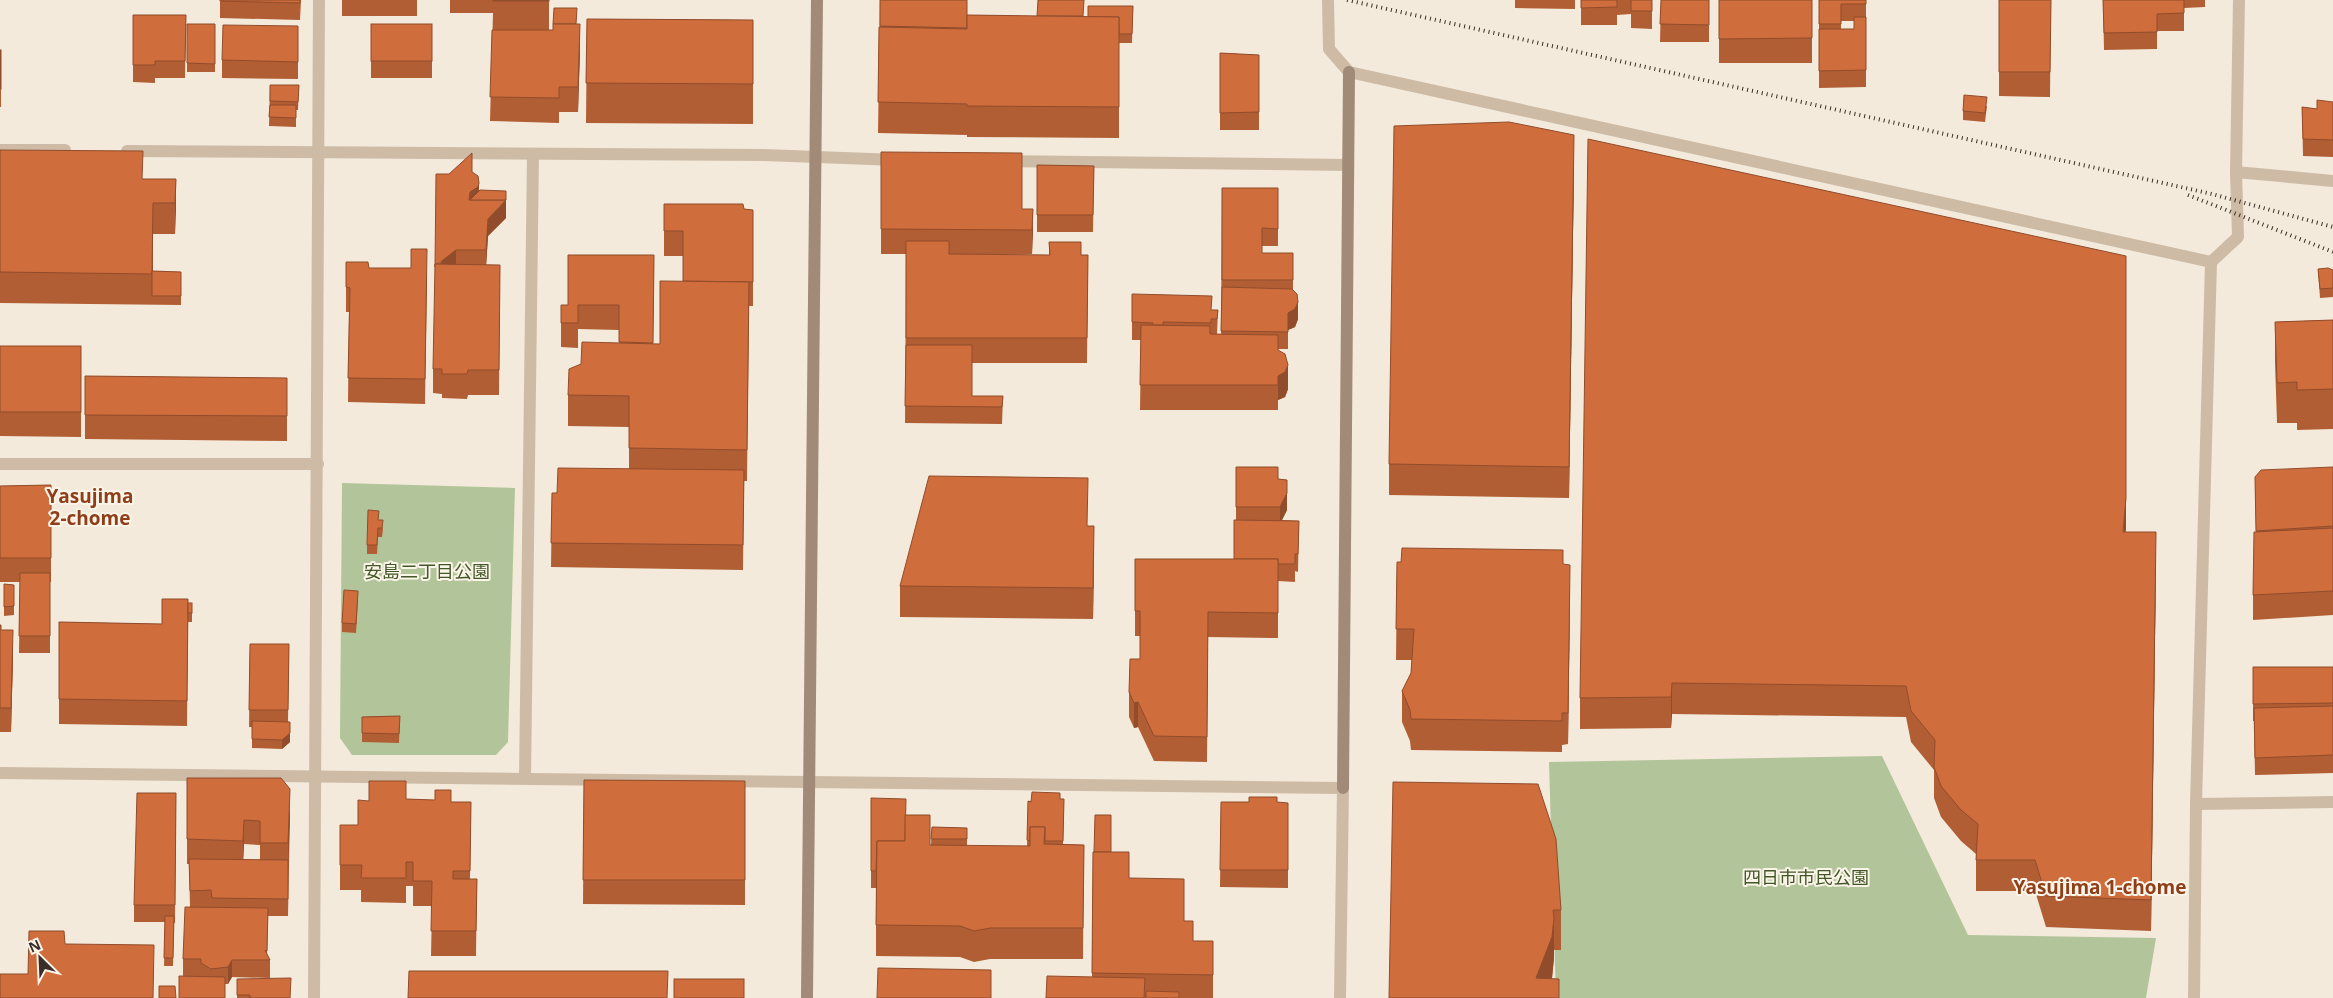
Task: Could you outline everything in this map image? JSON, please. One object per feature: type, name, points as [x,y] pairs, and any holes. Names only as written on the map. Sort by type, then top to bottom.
[{"type":"street","points":[[314,998],[317,775],[319,0]]},
{"type":"street","points":[[806,998],[818,0]]},
{"type":"street","points":[[1328,0],[1329,49],[1349,72],[2210,262]]},
{"type":"street","points":[[2194,998],[2196,804],[2210,262],[2238,237],[2236,172],[2238,0]]},
{"type":"street","points":[[1340,998],[1349,72]]},
{"type":"street","points":[[0,150],[80,151]]},
{"type":"street","points":[[110,151],[815,157],[906,160]]},
{"type":"street","points":[[525,778],[533,154]]},
{"type":"street","points":[[994,161],[1348,165]]},
{"type":"street","points":[[2236,172],[2333,181]]},
{"type":"street","points":[[0,464],[318,464]]},
{"type":"street","points":[[0,773],[317,775],[1343,788]]},
{"type":"street","points":[[2196,804],[2333,802]]},
{"type":"green space","name":"安島二丁目公園","points":[[342,483],[515,488],[508,742],[496,755],[352,755],[340,738]]},
{"type":"green space","name":"四日市市民公園","points":[[1882,756],[1968,935],[2156,938],[2146,998],[1556,998],[1549,762]]},
{"type":"building","points":[[300,0],[300,3],[220,1]]},
{"type":"building","points":[[549,0],[549,1],[493,1]]},
{"type":"building","points":[[880,0],[967,0],[967,28],[880,26]]},
{"type":"building","points":[[1038,0],[1084,0],[1083,16],[1037,16]]},
{"type":"building","points":[[1581,0],[1617,0],[1617,7],[1581,8]]},
{"type":"building","points":[[1631,0],[1652,0],[1652,11],[1631,11]]},
{"type":"building","points":[[1661,0],[1709,0],[1709,25],[1660,24]]},
{"type":"building","points":[[1719,0],[1812,0],[1812,38],[1719,39]]},
{"type":"building","points":[[1819,0],[1866,0],[1866,4],[1841,4],[1841,24],[1819,24]]},
{"type":"building","points":[[1999,0],[2051,0],[2050,72],[1999,72]]},
{"type":"building","points":[[2103,0],[2184,0],[2184,13],[2157,14],[2157,32],[2104,33]]},
{"type":"building","points":[[1088,6],[1133,6],[1132,34],[1119,34],[1119,17],[1088,17]]},
{"type":"building","points":[[554,8],[577,8],[576,24],[553,24]]},
{"type":"building","points":[[133,15],[186,15],[185,61],[155,61],[155,65],[133,65]]},
{"type":"building","points":[[967,15],[1119,17],[1119,107],[967,106],[967,104],[878,102],[879,27],[967,29]]},
{"type":"building","points":[[1854,17],[1866,17],[1866,70],[1819,71],[1819,29],[1854,29]]},
{"type":"building","points":[[587,19],[753,20],[753,84],[586,83]]},
{"type":"building","points":[[187,24],[215,24],[215,64],[187,63]]},
{"type":"building","points":[[371,24],[432,24],[432,61],[371,61]]},
{"type":"building","points":[[553,24],[580,24],[578,87],[559,87],[559,98],[490,97],[492,30],[553,30]]},
{"type":"building","points":[[223,25],[298,26],[298,62],[222,60]]},
{"type":"building","points":[[1,50],[1,89],[0,89]]},
{"type":"building","points":[[1220,53],[1259,55],[1259,112],[1220,113]]},
{"type":"building","points":[[270,85],[299,85],[298,102],[270,101]]},
{"type":"building","points":[[1964,95],[1987,97],[1985,113],[1963,111]]},
{"type":"building","points":[[2317,100],[2333,102],[2333,140],[2303,139],[2302,107],[2317,109]]},
{"type":"building","points":[[270,105],[296,105],[296,118],[269,117]]},
{"type":"building","points":[[1509,122],[1574,135],[1569,467],[1389,464],[1394,126]]},
{"type":"building","points":[[1588,139],[2126,256],[2126,498],[2123,532],[2156,532],[2151,900],[2046,896],[2035,860],[1976,860],[1978,824],[1961,810],[1941,786],[1934,767],[1935,740],[1911,711],[1906,686],[1672,683],[1671,697],[1580,698]]},
{"type":"building","points":[[0,150],[143,151],[142,179],[176,179],[175,203],[153,203],[152,274],[0,272]]},
{"type":"building","points":[[881,152],[1022,153],[1022,209],[1033,209],[1032,230],[881,229]]},
{"type":"building","points":[[472,153],[472,172],[478,176],[479,183],[478,187],[470,192],[469,200],[506,200],[488,219],[486,250],[456,250],[438,264],[435,264],[436,174],[449,174]]},
{"type":"building","points":[[1037,165],[1094,166],[1093,215],[1037,215]]},
{"type":"building","points":[[1222,188],[1278,188],[1278,229],[1262,228],[1262,253],[1293,253],[1293,280],[1222,280]]},
{"type":"building","points":[[480,190],[506,191],[506,200],[470,200]]},
{"type":"building","points":[[664,204],[743,204],[744,209],[753,210],[753,282],[683,281],[683,231],[664,231]]},
{"type":"building","points":[[906,241],[949,241],[949,254],[1050,255],[1049,242],[1081,242],[1081,255],[1088,255],[1087,338],[906,338]]},
{"type":"building","points":[[411,249],[427,249],[425,379],[348,378],[350,288],[346,287],[346,262],[368,262],[369,268],[411,268]]},
{"type":"building","points":[[568,255],[654,255],[653,343],[619,342],[619,305],[578,305],[578,323],[561,323],[561,305],[568,305]]},
{"type":"building","points":[[435,264],[500,265],[499,370],[468,370],[467,374],[442,374],[442,369],[433,369]]},
{"type":"building","points":[[2328,268],[2333,270],[2333,288],[2320,289],[2318,269]]},
{"type":"building","points":[[152,271],[181,272],[181,296],[152,296]]},
{"type":"building","points":[[660,281],[749,282],[747,450],[629,448],[629,396],[568,395],[569,369],[581,364],[582,342],[660,344]]},
{"type":"building","points":[[1222,287],[1292,289],[1297,294],[1298,302],[1295,309],[1288,313],[1288,332],[1221,331]]},
{"type":"building","points":[[1132,294],[1212,296],[1211,310],[1218,310],[1217,319],[1211,319],[1211,323],[1163,322],[1163,325],[1132,322]]},
{"type":"building","points":[[2333,320],[2333,389],[2297,390],[2297,382],[2277,383],[2275,322]]},
{"type":"building","points":[[1141,325],[1210,326],[1210,334],[1278,335],[1278,350],[1285,354],[1288,365],[1285,372],[1278,376],[1278,385],[1140,385]]},
{"type":"building","points":[[906,345],[972,345],[972,396],[1003,396],[1002,407],[905,406]]},
{"type":"building","points":[[0,346],[81,346],[81,412],[0,412]]},
{"type":"building","points":[[85,376],[287,378],[287,416],[85,415]]},
{"type":"building","points":[[1236,467],[1278,467],[1278,479],[1287,480],[1287,493],[1280,507],[1236,507]]},
{"type":"building","points":[[2333,467],[2333,526],[2256,531],[2255,477],[2261,470]]},
{"type":"building","points":[[558,468],[744,470],[743,545],[551,543],[552,493],[557,493]]},
{"type":"building","points":[[929,476],[1088,478],[1087,526],[1094,526],[1093,588],[900,586]]},
{"type":"building","points":[[51,485],[51,558],[0,558],[0,486]]},
{"type":"building","points":[[368,510],[379,511],[378,520],[383,520],[382,528],[378,528],[377,545],[367,545]]},
{"type":"building","points":[[1234,520],[1299,521],[1298,554],[1295,554],[1295,564],[1278,564],[1278,559],[1234,559]]},
{"type":"building","points":[[2333,528],[2333,591],[2253,595],[2254,532]]},
{"type":"building","points":[[1402,548],[1563,550],[1563,564],[1570,565],[1568,713],[1562,713],[1562,721],[1411,719],[1410,710],[1402,691],[1411,673],[1414,629],[1396,629],[1397,562],[1401,562]]},
{"type":"building","points":[[1135,559],[1278,559],[1278,613],[1208,612],[1207,737],[1154,736],[1138,702],[1134,703],[1129,692],[1130,659],[1140,659],[1140,611],[1135,611]]},
{"type":"building","points":[[20,573],[50,573],[50,636],[19,636]]},
{"type":"building","points":[[4,584],[14,585],[14,606],[4,607]]},
{"type":"building","points":[[344,590],[358,591],[356,624],[342,623]]},
{"type":"building","points":[[162,599],[188,599],[187,701],[59,699],[59,622],[162,624]]},
{"type":"building","points":[[188,603],[192,603],[192,613],[188,613]]},
{"type":"building","points":[[0,625],[1,630],[13,630],[11,708],[0,708]]},
{"type":"building","points":[[250,644],[289,644],[288,710],[249,710]]},
{"type":"building","points":[[2253,667],[2333,667],[2333,703],[2253,704]]},
{"type":"building","points":[[2333,706],[2333,755],[2255,758],[2254,708]]},
{"type":"building","points":[[400,716],[399,734],[362,733],[362,717]]},
{"type":"building","points":[[252,721],[290,722],[290,733],[282,740],[252,739]]},
{"type":"building","points":[[187,778],[281,778],[290,789],[288,843],[260,843],[260,821],[244,820],[243,841],[187,839]]},
{"type":"building","points":[[584,780],[745,781],[745,880],[583,880]]},
{"type":"building","points":[[369,781],[406,781],[406,799],[435,800],[435,790],[451,790],[451,802],[471,802],[470,871],[453,871],[453,879],[477,879],[476,931],[431,931],[432,881],[413,881],[413,862],[406,862],[406,878],[361,878],[362,865],[340,865],[340,825],[358,825],[358,800],[369,801]]},
{"type":"building","points":[[1393,782],[1538,784],[1556,839],[1561,910],[1553,910],[1552,937],[1536,978],[1559,979],[1559,998],[1389,998]]},
{"type":"building","points":[[1032,792],[1060,793],[1060,799],[1064,799],[1063,841],[1045,841],[1045,827],[1030,827],[1030,841],[1027,840],[1028,801],[1031,802]]},
{"type":"building","points":[[137,793],[176,793],[175,905],[134,905]]},
{"type":"building","points":[[1249,797],[1277,797],[1277,802],[1288,803],[1288,870],[1220,870],[1221,802],[1249,802]]},
{"type":"building","points":[[871,798],[906,799],[905,841],[877,841],[876,871],[871,871]]},
{"type":"building","points":[[905,815],[930,815],[930,845],[1030,846],[1030,827],[1045,827],[1044,844],[1084,845],[1083,928],[990,928],[974,931],[960,926],[876,925],[877,841],[905,841]]},
{"type":"building","points":[[1095,815],[1111,815],[1111,852],[1094,852]]},
{"type":"building","points":[[932,827],[967,828],[967,839],[931,839]]},
{"type":"building","points":[[1093,852],[1129,852],[1129,878],[1184,879],[1184,921],[1193,921],[1193,941],[1213,941],[1213,975],[1092,973]]},
{"type":"building","points":[[189,859],[288,860],[288,899],[212,898],[211,890],[190,891]]},
{"type":"building","points":[[185,907],[268,908],[267,951],[265,950],[270,960],[232,960],[228,967],[211,969],[201,963],[201,959],[183,959]]},
{"type":"building","points":[[165,916],[174,916],[173,958],[164,958]]},
{"type":"building","points":[[29,931],[64,931],[65,944],[154,945],[153,998],[0,998],[0,974],[28,974]]},
{"type":"building","points":[[878,968],[991,970],[991,998],[877,998]]},
{"type":"building","points":[[409,971],[668,971],[667,998],[408,998]]},
{"type":"building","points":[[179,976],[225,977],[225,998],[179,998]]},
{"type":"building","points":[[1047,976],[1145,978],[1144,998],[1046,998]]},
{"type":"building","points":[[291,978],[290,998],[250,998],[250,995],[237,995],[237,979]]},
{"type":"building","points":[[674,979],[744,979],[744,998],[674,998]]},
{"type":"building","points":[[159,986],[175,986],[176,998],[159,998]]},
{"type":"building","points":[[1146,991],[1179,992],[1179,998],[1146,998]]},
{"type":"railway","points":[[1347,0],[2212,194],[2333,227]]},
{"type":"railway","points":[[2188,195],[2333,252]]},
{"type":"district","name":"Yasujima 2-chome","points":[[90,507]]},
{"type":"district","name":"Yasujima 1-chome","points":[[2100,887]]}]
